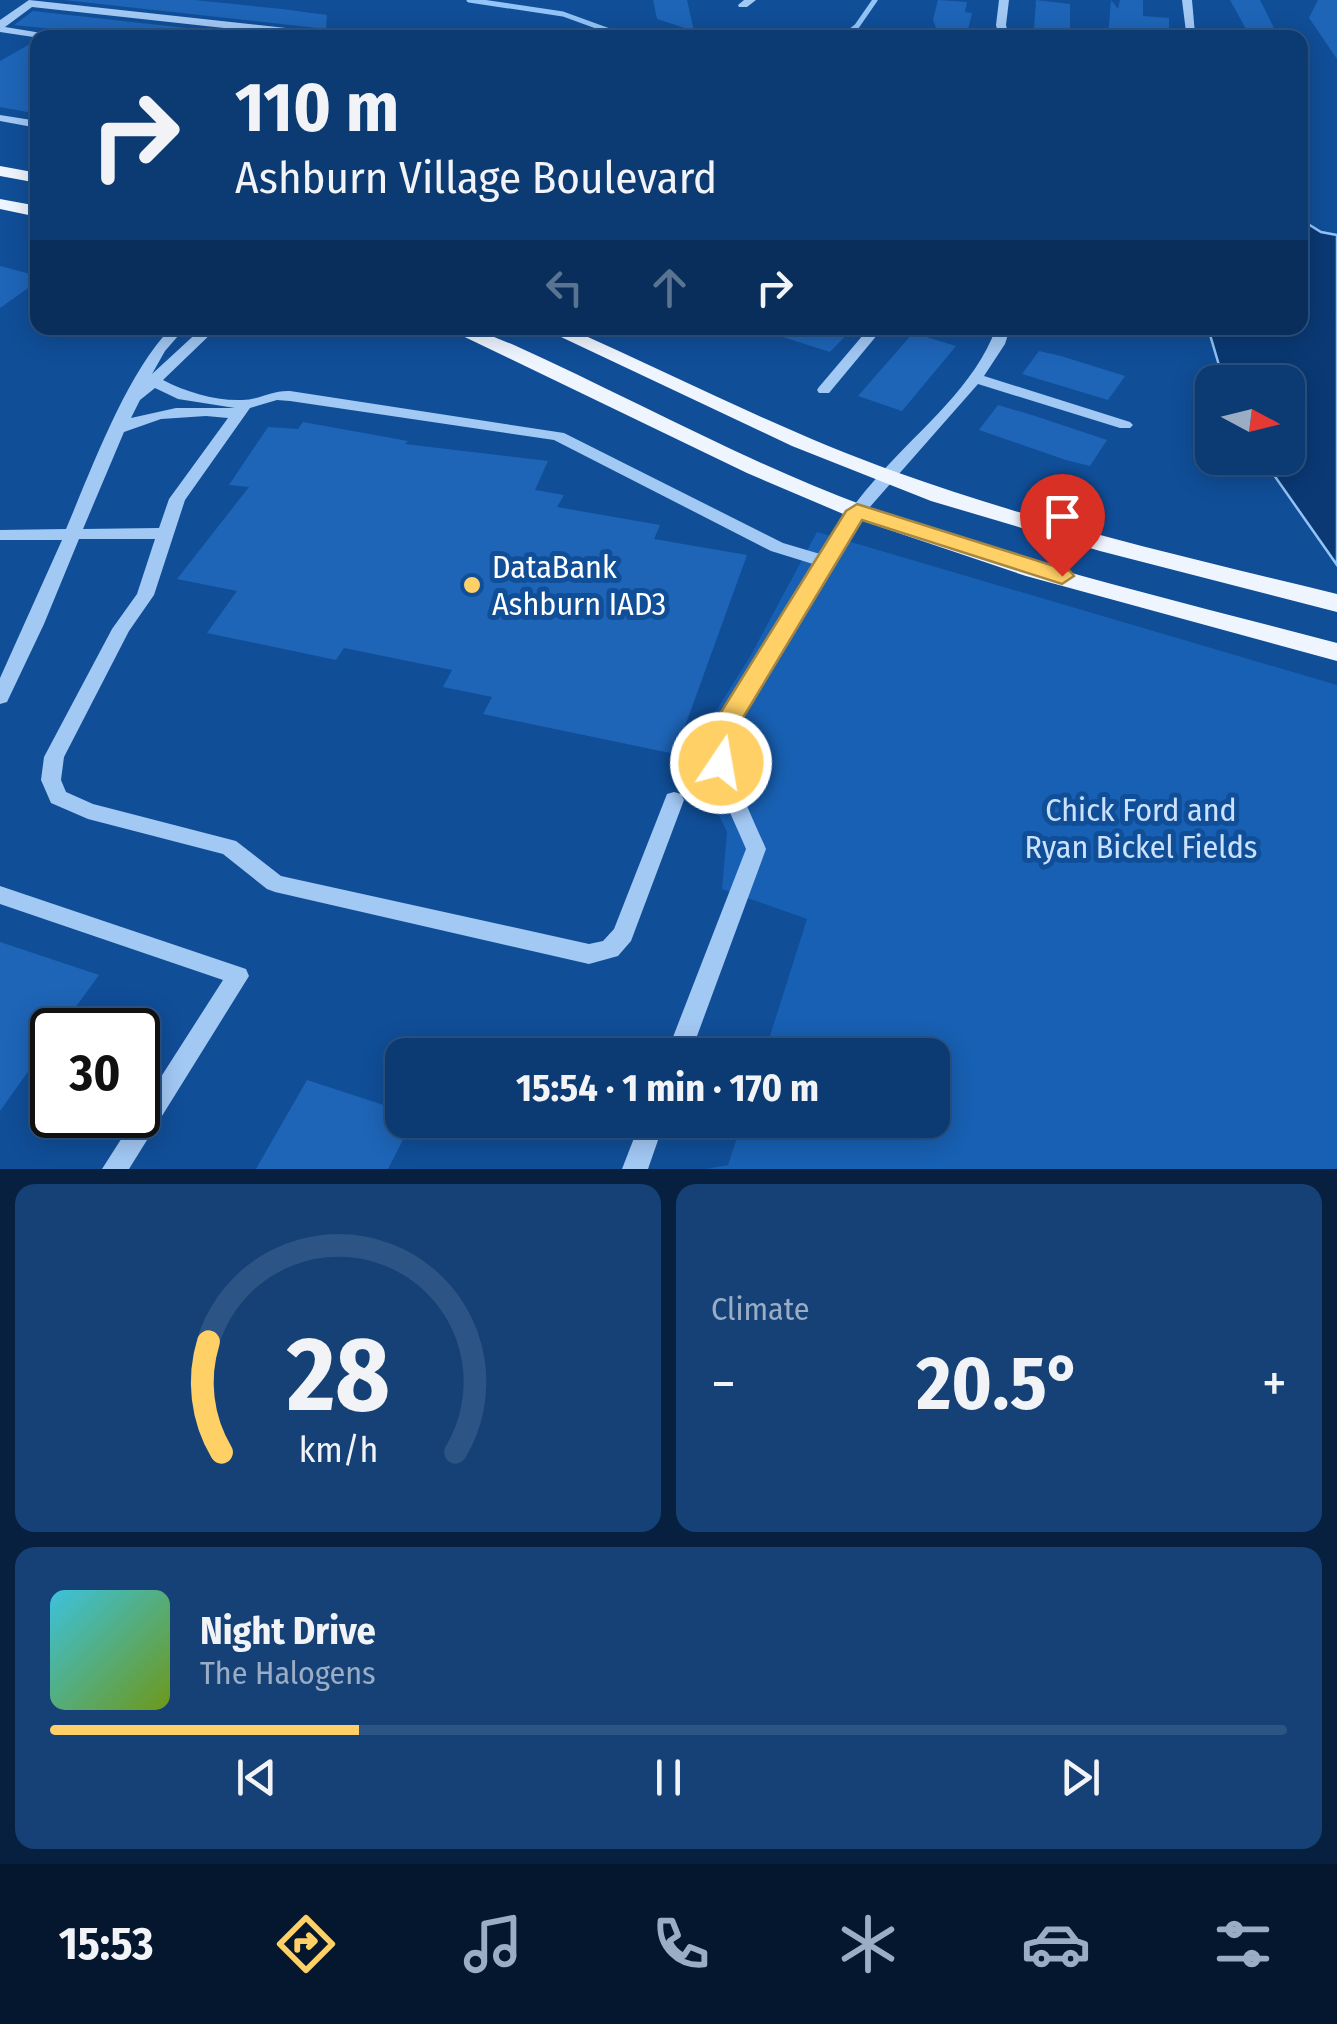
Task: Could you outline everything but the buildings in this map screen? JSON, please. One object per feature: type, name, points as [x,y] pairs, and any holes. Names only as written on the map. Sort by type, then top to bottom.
[{"type":"main road","points":[[0,171],[30,177]]},
{"type":"main road","points":[[0,204],[30,210]]},
{"type":"main road","points":[[471,335],[767,475],[857,511],[990,556],[1337,652]]},
{"type":"main road","points":[[567,335],[741,416],[886,477],[1065,531],[1337,603]]},
{"type":"street","points":[[1002,30],[1004,0]]},
{"type":"street","points":[[1187,0],[1191,30]]},
{"type":"street","points":[[0,40],[4,28],[33,2],[279,30]]},
{"type":"street","points":[[4,28],[30,32]]},
{"type":"street","points":[[0,118],[30,124]]},
{"type":"street","points":[[0,697],[26,647],[144,366],[172,335]]},
{"type":"street","points":[[132,399],[202,335]]},
{"type":"street","points":[[824,390],[874,335]]},
{"type":"street","points":[[684,1038],[756,848],[721,763],[720,743],[726,725],[857,511],[974,378],[1001,335]]},
{"type":"street","points":[[974,378],[1125,425]]},
{"type":"street","points":[[153,381],[183,396],[242,409]]},
{"type":"street","points":[[116,430],[142,416],[242,409],[276,395],[558,436],[777,547],[826,562]]},
{"type":"street","points":[[242,409],[177,499],[145,595],[121,629],[54,757],[51,780],[58,797],[88,811],[228,846],[275,883],[589,954],[610,949],[623,934],[674,800]]},
{"type":"street","points":[[0,535],[167,534]]},
{"type":"street","points":[[0,895],[238,976],[115,1169]]},
{"type":"street","points":[[635,1169],[647,1138]]},
{"type":"green space","name":"Chick Ford and Ryan Bickel Fields","points":[[817,532],[1337,685],[1337,1169],[706,1169],[728,1165],[737,1138],[950,1138],[950,1038],[769,1038],[807,919],[722,889],[727,832],[703,782],[701,735],[751,655]]},
{"type":"shaded area","points":[[1308,224],[1337,235],[1337,565],[1274,475],[1305,475],[1305,365],[1219,365],[1210,335],[1308,335]]},
{"type":"waterway","points":[[469,0],[563,14],[607,30]]},
{"type":"waterway","points":[[852,30],[875,0]]},
{"type":"place","name":"DataBank Ashburn IAD3","points":[[472,585]]},
{"type":"route","points":[[721,763],[720,743],[726,725],[857,511],[943,542],[1062,576]]}]
